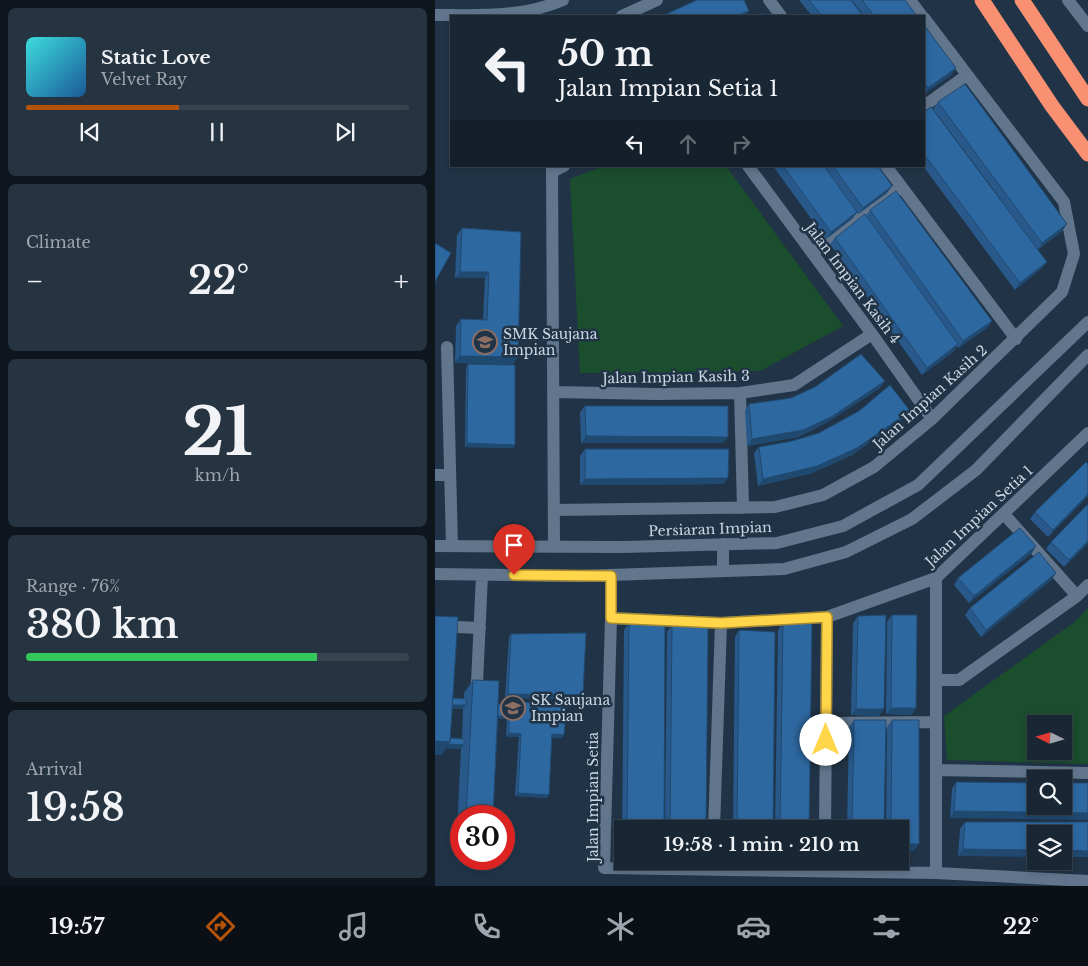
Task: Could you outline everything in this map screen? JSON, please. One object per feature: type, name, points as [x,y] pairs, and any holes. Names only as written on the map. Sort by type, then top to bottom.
[{"type":"highway","points":[[982,0],[1042,90],[1088,154]]},
{"type":"highway","points":[[1022,0],[1088,99]]},
{"type":"street","points":[[435,15],[503,15],[547,12],[563,0]]},
{"type":"street","points":[[624,15],[657,0]]},
{"type":"street","points":[[769,0],[780,15]]},
{"type":"street","points":[[910,0],[921,15]]},
{"type":"street","points":[[1068,0],[1088,26]]},
{"type":"street","points":[[925,20],[967,75],[925,105]]},
{"type":"street","name":"Jalan Impian Kasih 2","points":[[554,510],[775,508],[823,495],[874,467],[932,419],[1062,292],[1075,254],[1064,202],[967,75]]},
{"type":"street","name":"Jalan Impian Kasih 4","points":[[749,167],[932,419]]},
{"type":"street","points":[[887,167],[1016,339]]},
{"type":"street","points":[[552,169],[554,547]]},
{"type":"street","points":[[812,253],[901,187]]},
{"type":"street","name":"Persiaran Impian","points":[[435,546],[554,547],[777,543],[843,526],[918,485],[1088,322]]},
{"type":"street","name":"Jalan Impian Kasih 3","points":[[554,392],[740,393],[794,385],[872,334]]},
{"type":"street","points":[[447,347],[452,546]]},
{"type":"street","points":[[435,574],[611,576],[783,569],[846,552],[912,519],[976,470],[1088,355]]},
{"type":"street","points":[[740,393],[743,508]]},
{"type":"street","name":"Jalan Impian Setia 1","points":[[611,618],[721,623],[827,617],[937,578],[1088,433]]},
{"type":"street","points":[[435,475],[450,475]]},
{"type":"street","points":[[1004,514],[1077,596]]},
{"type":"street","points":[[723,544],[723,571]]},
{"type":"street","points":[[477,683],[482,575]]},
{"type":"street","name":"Jalan Impian Setia","points":[[611,576],[604,868],[614,868]]},
{"type":"street","points":[[936,873],[937,578]]},
{"type":"street","points":[[937,680],[959,680],[1077,596],[1088,584]]},
{"type":"street","points":[[825,820],[827,617]]},
{"type":"street","points":[[714,820],[721,623]]},
{"type":"street","points":[[435,626],[480,628]]},
{"type":"street","points":[[826,723],[936,722]]},
{"type":"street","points":[[936,770],[1088,773]]},
{"type":"street","name":"Jalan Impian Setia","points":[[888,870],[1088,881]]},
{"type":"green space","points":[[601,167],[727,167],[843,326],[760,371],[580,373],[570,179]]},
{"type":"green space","points":[[1088,608],[1088,764],[947,760],[944,716],[1076,621]]},
{"type":"building","points":[[697,0],[744,0],[749,11],[739,15],[664,15]]},
{"type":"building","points":[[809,0],[851,0],[862,15],[821,15]]},
{"type":"building","points":[[862,0],[905,0],[916,15],[873,15]]},
{"type":"building","points":[[925,26],[956,68],[928,88],[925,84]]},
{"type":"building","points":[[965,84],[1067,224],[1042,243],[938,102]]},
{"type":"building","points":[[931,107],[1047,262],[1020,283],[925,155],[925,111]]},
{"type":"building","points":[[784,167],[825,167],[857,212],[831,232]]},
{"type":"building","points":[[834,167],[879,167],[892,186],[863,208]]},
{"type":"building","points":[[896,191],[992,321],[963,341],[870,210]]},
{"type":"building","points":[[865,214],[958,344],[927,368],[835,238]]},
{"type":"building","points":[[462,228],[521,232],[518,357],[460,356],[461,319],[487,320],[489,272],[460,272]]},
{"type":"building","points":[[435,243],[451,253],[435,282]]},
{"type":"building","points":[[861,354],[885,381],[831,417],[803,430],[752,439],[749,404],[791,398],[815,387]]},
{"type":"building","points":[[468,364],[515,365],[515,445],[467,443]]},
{"type":"building","points":[[890,385],[910,411],[857,448],[817,466],[763,479],[759,447],[792,441],[819,433],[859,411]]},
{"type":"building","points":[[585,406],[728,406],[728,437],[586,436]]},
{"type":"building","points":[[585,449],[729,449],[728,478],[585,479]]},
{"type":"building","points":[[1086,462],[1088,464],[1088,494],[1053,530],[1035,512]]},
{"type":"building","points":[[1088,504],[1088,541],[1069,560],[1051,542]]},
{"type":"building","points":[[1020,528],[1036,546],[974,596],[958,578]]},
{"type":"building","points":[[1039,552],[1056,573],[986,630],[970,608]]},
{"type":"building","points":[[886,615],[884,709],[856,709],[858,616]]},
{"type":"building","points":[[892,615],[917,615],[916,708],[891,708]]},
{"type":"building","points":[[435,616],[458,617],[450,742],[435,741]]},
{"type":"building","points":[[629,623],[665,623],[664,820],[627,820]]},
{"type":"building","points":[[783,623],[812,623],[809,820],[780,820]]},
{"type":"building","points":[[672,625],[708,626],[706,820],[670,820]]},
{"type":"building","points":[[739,630],[775,632],[773,820],[737,820]]},
{"type":"building","points":[[586,633],[583,695],[508,694],[511,634]]},
{"type":"building","points":[[473,680],[499,681],[493,805],[467,805]]},
{"type":"building","points":[[453,698],[466,699],[466,705],[452,705]]},
{"type":"building","points":[[510,702],[567,703],[564,735],[552,734],[549,795],[518,793],[521,734],[509,733],[509,716],[498,716],[498,704],[510,706]]},
{"type":"building","points":[[854,720],[886,720],[884,820],[852,820]]},
{"type":"building","points":[[892,720],[919,720],[919,844],[909,844],[909,820],[891,820]]},
{"type":"building","points":[[450,738],[464,739],[464,745],[448,744]]},
{"type":"building","points":[[956,782],[1027,783],[1027,812],[954,811]]},
{"type":"building","points":[[1072,783],[1088,783],[1088,813],[1072,813]]},
{"type":"building","points":[[965,822],[1088,822],[1088,851],[1072,850],[1072,825],[1027,825],[1027,850],[963,849]]},
{"type":"place","name":"SMK Saujana Impian","points":[[485,342]]},
{"type":"place","name":"SK Saujana Impian","points":[[513,708]]},
{"type":"route","points":[[514,575],[611,576],[611,618],[721,623],[827,617],[826,740]]}]
